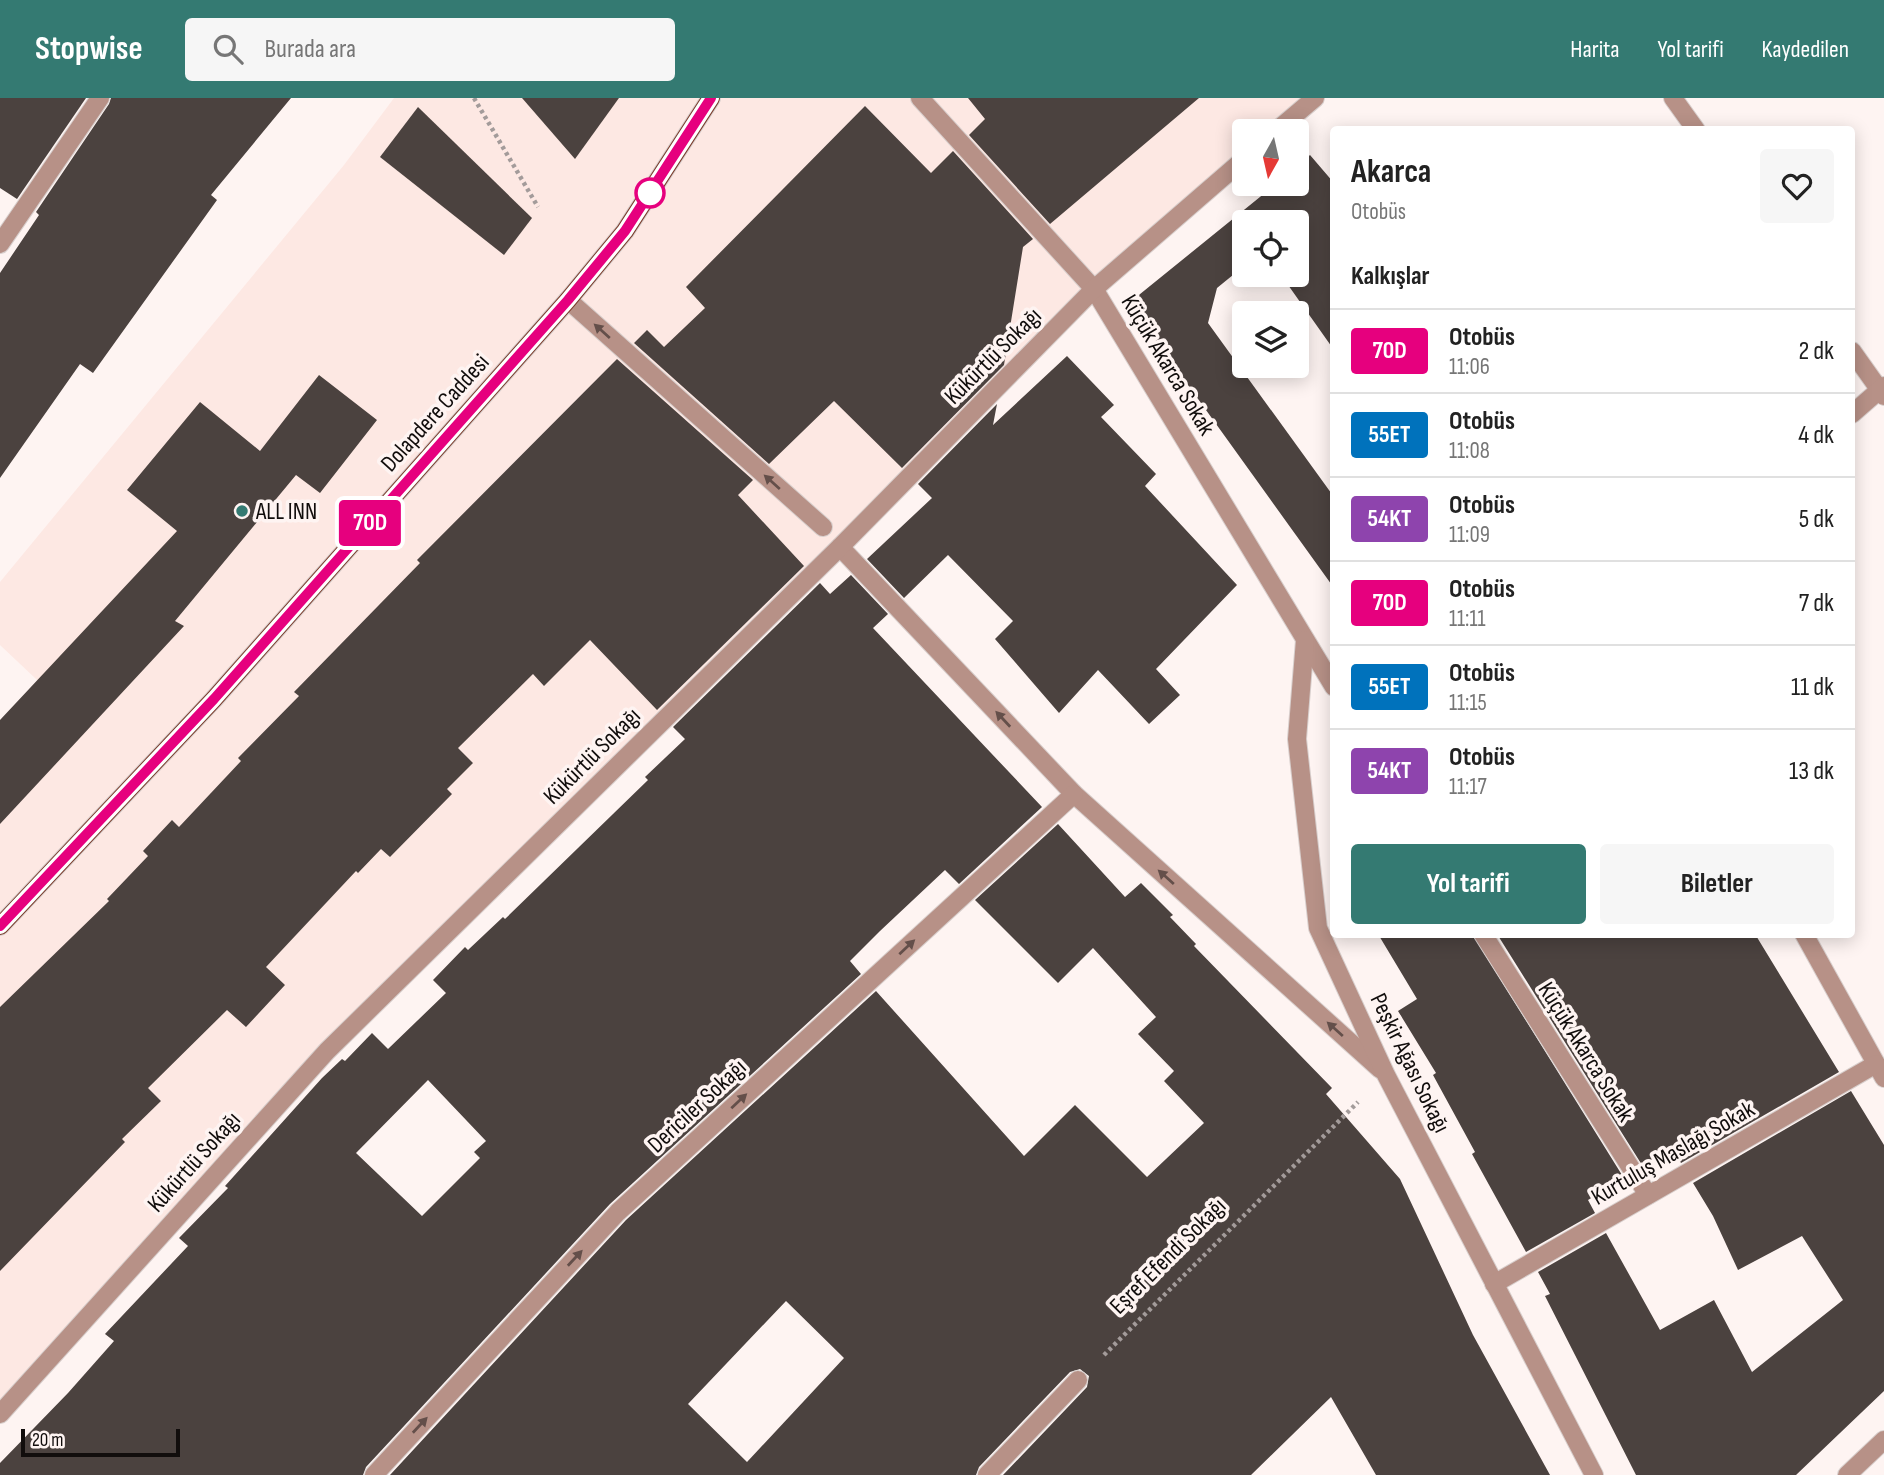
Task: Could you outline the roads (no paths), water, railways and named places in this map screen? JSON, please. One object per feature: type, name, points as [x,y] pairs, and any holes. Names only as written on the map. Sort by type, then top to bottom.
[{"type":"main road","name":"Dolapdere Caddesi","points":[[0,926],[214,699],[568,300],[625,231],[711,98]]},
{"type":"street","points":[[0,244],[100,98]]},
{"type":"street","name":"Küçük Akarca Sokak","points":[[920,98],[1094,289],[1330,680]]},
{"type":"street","points":[[1290,119],[1315,98]]},
{"type":"street","points":[[1674,98],[1693,126]]},
{"type":"street","name":"Kükürtlü Sokağı","points":[[0,1414],[327,1051],[840,547],[1094,289],[1232,169]]},
{"type":"street","points":[[568,300],[823,527]]},
{"type":"street","points":[[1855,355],[1882,391],[1855,412]]},
{"type":"street","points":[[840,547],[1074,794],[1386,1075]]},
{"type":"street","name":"Peşkir Ağası Sokağı","points":[[1305,639],[1297,739],[1318,928],[1386,1075],[1594,1475]]},
{"type":"street","name":"Dericiler Sokağı","points":[[374,1475],[618,1212],[1074,794]]},
{"type":"street","name":"Küçük Akarca Sokak","points":[[1486,938],[1648,1195]]},
{"type":"street","points":[[1806,938],[1880,1071]]},
{"type":"street","name":"Kurtuluş Maslağı Sokak","points":[[1494,1284],[1648,1195],[1880,1071]]},
{"type":"street","points":[[987,1475],[1078,1380]]},
{"type":"street","points":[[1847,1475],[1884,1440]]},
{"type":"place","name":"ALL INN","points":[[242,511]]}]
